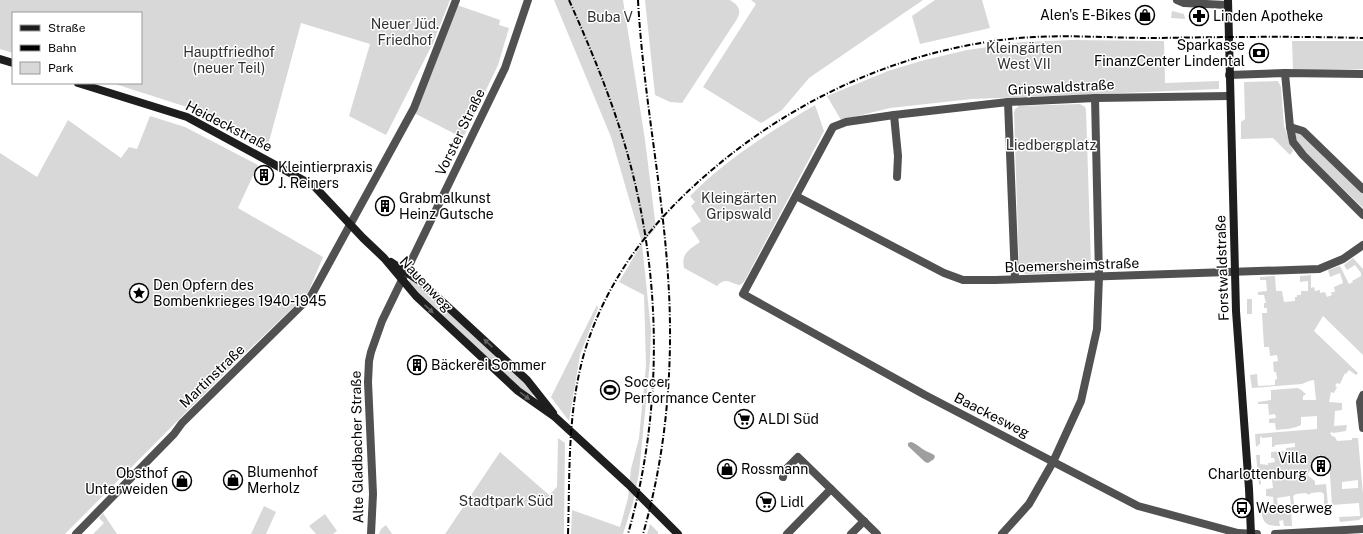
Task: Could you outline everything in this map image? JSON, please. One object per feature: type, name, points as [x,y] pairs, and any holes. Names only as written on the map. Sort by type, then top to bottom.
[{"type":"street","points":[[350,225],[414,108],[456,0]]},
{"type":"street","name":"Vorster Straße","points":[[407,272],[505,68],[528,0]]},
{"type":"street","points":[[1177,0],[1184,3],[1228,3]]},
{"type":"street","name":"Forstwaldstraße","points":[[1228,3],[1235,272],[1251,534]]},
{"type":"street","points":[[0,59],[12,63]]},
{"type":"street","points":[[1285,73],[1290,127],[1293,142],[1303,155],[1363,215]]},
{"type":"street","points":[[1229,75],[1285,73],[1363,74]]},
{"type":"street","name":"Heideckstraße","points":[[81,84],[175,113],[204,125],[310,184],[320,192],[350,225],[384,258]]},
{"type":"street","name":"Gripswaldstraße","points":[[743,294],[833,127],[846,122],[894,115],[1008,102],[1094,98],[1230,96]]},
{"type":"street","points":[[1002,534],[1029,504],[1053,462],[1081,401],[1097,329],[1099,276],[1094,98]]},
{"type":"street","points":[[1008,102],[1015,279]]},
{"type":"street","points":[[894,115],[898,156],[896,177]]},
{"type":"street","points":[[1290,127],[1303,131],[1363,189]]},
{"type":"street","name":"Bloemersheimstraße","points":[[796,196],[944,273],[963,280],[1319,268],[1343,259],[1363,245]]},
{"type":"street","name":"Martinstraße","points":[[76,534],[174,434],[182,423],[311,296],[350,225]]},
{"type":"street","name":"Nauenweg","points":[[384,258],[422,282],[527,380],[556,416],[678,534]]},
{"type":"street","name":"Nauenweg","points":[[384,258],[416,296],[518,391],[556,416]]},
{"type":"street","name":"Alte Gladbacher Straße","points":[[371,534],[373,494],[368,382],[369,361],[379,329],[407,272]]},
{"type":"street","name":"Baackesweg","points":[[743,294],[925,395],[1138,506],[1240,533],[1251,534]]},
{"type":"street","points":[[1363,395],[1360,402],[1363,428]]},
{"type":"street","points":[[783,477],[784,471],[798,457],[877,534]]},
{"type":"street","points":[[787,534],[831,489]]},
{"type":"street","points":[[851,534],[864,521]]},
{"type":"street","points":[[1275,534],[1363,529]]},
{"type":"street","points":[[1251,534],[1257,534]]},
{"type":"green space","name":"Hauptfriedhof (neuer Teil)","points":[[0,0],[450,0],[433,43],[386,135],[349,116],[370,44],[301,23],[267,149],[190,108],[115,84],[142,84],[142,12],[12,12],[12,53],[0,49]]},
{"type":"green space","name":"Buba V","points":[[554,0],[623,0],[645,140],[656,228],[642,244],[651,330],[650,361],[639,473],[633,503],[623,534],[571,534],[572,510],[620,527],[628,498],[631,469],[639,438],[646,365],[644,295],[619,282],[642,243],[611,137]]},
{"type":"green space","points":[[645,0],[730,0],[739,10],[737,19],[682,103],[670,102],[655,95]]},
{"type":"green space","points":[[751,0],[923,0],[809,78],[782,110],[761,123],[703,87],[756,4]]},
{"type":"green space","points":[[935,0],[982,0],[990,28],[920,44],[912,16]]},
{"type":"green space","points":[[457,5],[500,20],[499,25],[509,28],[498,65],[463,138],[414,113],[433,70]]},
{"type":"green space","points":[[1172,11],[1184,14],[1185,19],[1171,18]]},
{"type":"green space","name":"Kleingärten West VII","points":[[1071,40],[1164,41],[1165,83],[1219,81],[1219,89],[972,99],[890,108],[841,120],[827,96],[888,71],[967,50],[1022,42]]},
{"type":"green space","points":[[1292,41],[1363,41],[1363,69],[1293,70]]},
{"type":"green space","points":[[1278,81],[1281,87],[1284,126],[1293,151],[1290,155],[1273,138],[1241,139],[1241,122],[1245,119],[1244,82]]},
{"type":"green space","name":"Liedbergplatz","points":[[1080,104],[1085,107],[1086,110],[1091,266],[1089,270],[1085,272],[1025,274],[1021,272],[1019,268],[1015,109],[1019,106]]},
{"type":"green space","name":"Kleingärten Gripswald","points":[[815,105],[824,131],[744,282],[740,285],[723,281],[717,286],[684,268],[683,263],[685,255],[700,242],[691,228],[701,221],[691,206],[695,202],[690,196],[718,170],[749,147]]},
{"type":"green space","points":[[150,116],[185,127],[258,165],[238,208],[323,257],[308,293],[227,371],[65,534],[0,534],[0,153],[37,177],[68,120],[121,158],[129,147],[137,149]]},
{"type":"green space","points":[[1295,132],[1299,132],[1363,194],[1363,208],[1304,151],[1294,135]]},
{"type":"green space","points":[[1353,258],[1363,269],[1363,355],[1323,316],[1314,331],[1358,373],[1356,375],[1349,370],[1346,374],[1345,373],[1340,384],[1337,383],[1335,386],[1337,387],[1334,393],[1331,392],[1329,402],[1342,403],[1342,410],[1335,411],[1334,426],[1347,425],[1346,431],[1330,433],[1337,441],[1358,438],[1363,494],[1363,517],[1359,520],[1340,522],[1339,517],[1360,516],[1359,503],[1332,505],[1329,460],[1322,455],[1319,455],[1316,458],[1317,461],[1307,475],[1315,481],[1315,485],[1326,484],[1328,505],[1324,505],[1324,494],[1321,492],[1311,493],[1309,495],[1308,493],[1308,495],[1306,493],[1296,494],[1293,496],[1294,504],[1291,505],[1290,496],[1277,498],[1278,506],[1281,506],[1282,508],[1291,507],[1292,526],[1284,526],[1283,520],[1279,521],[1280,526],[1269,525],[1264,521],[1261,511],[1274,509],[1273,497],[1266,496],[1266,489],[1273,488],[1271,472],[1260,472],[1261,484],[1259,485],[1256,455],[1260,455],[1260,464],[1268,465],[1268,463],[1275,462],[1274,458],[1271,458],[1271,452],[1286,451],[1286,448],[1295,447],[1295,443],[1275,445],[1272,447],[1272,437],[1262,438],[1262,436],[1260,438],[1260,444],[1256,447],[1255,434],[1317,429],[1317,416],[1301,417],[1301,425],[1276,430],[1275,423],[1269,423],[1269,419],[1276,418],[1275,414],[1269,415],[1268,404],[1258,404],[1258,402],[1271,400],[1271,390],[1297,388],[1306,394],[1303,396],[1303,400],[1316,400],[1314,380],[1302,384],[1252,388],[1250,375],[1257,374],[1258,386],[1275,385],[1275,380],[1277,379],[1276,372],[1274,372],[1273,362],[1278,361],[1277,355],[1270,356],[1269,347],[1264,347],[1262,313],[1267,313],[1267,308],[1264,308],[1264,303],[1266,303],[1264,295],[1258,295],[1258,292],[1267,291],[1266,280],[1260,280],[1260,277],[1275,276],[1276,291],[1282,291],[1284,302],[1295,301],[1295,297],[1297,297],[1297,295],[1301,295],[1301,291],[1308,291],[1308,281],[1300,282],[1300,276],[1311,275],[1311,288],[1314,287],[1315,291],[1320,290],[1320,293],[1325,292],[1327,297],[1332,295],[1331,292],[1335,292],[1334,287],[1343,283],[1340,273],[1330,277],[1328,270],[1340,266],[1349,284],[1361,276],[1361,273],[1355,265],[1347,270],[1344,265]],"holes":[[[1358,480],[1358,488],[1342,489],[1342,482]]]},
{"type":"green space","points":[[410,279],[417,282],[526,383],[533,395],[527,395],[417,294],[409,282]]},
{"type":"green space","points":[[1247,299],[1252,299],[1252,314],[1247,314]]},
{"type":"green space","points":[[597,305],[598,308],[580,355],[569,421],[551,397]]},
{"type":"green space","name":"Stadtpark Süd","points":[[558,438],[565,443],[564,534],[445,534],[500,452],[549,495],[557,487]]},
{"type":"green space","points":[[264,506],[276,512],[266,534],[251,534]]},
{"type":"green space","points":[[103,513],[117,534],[93,534],[104,523],[99,518]]},
{"type":"green space","points":[[325,514],[337,531],[333,534],[316,534],[309,526]]},
{"type":"green space","points":[[650,524],[658,532],[658,534],[647,534]]},
{"type":"green space","points":[[386,525],[392,534],[379,534],[381,529]]},
{"type":"shaded area","points":[[911,442],[933,454],[935,456],[934,459],[928,463],[925,462],[908,446],[908,443]]},
{"type":"railway","points":[[569,0],[603,82],[625,145],[641,212],[648,258],[653,304],[654,350],[652,397],[647,443],[639,489],[628,534]]},
{"type":"railway","points":[[638,0],[640,35],[665,242],[670,308],[667,406],[658,471],[643,534]]},
{"type":"railway","points":[[568,534],[571,438],[576,391],[587,344],[608,295],[635,251],[686,193],[741,147],[778,121],[817,98],[858,79],[901,63],[944,50],[989,42],[1034,37],[1064,36],[1154,38],[1363,38]]},
{"type":"place","name":"Alen's E-Bikes","points":[[1145,15]]},
{"type":"place","name":"Linden Apotheke","points":[[1199,16]]},
{"type":"place","name":"Sparkasse FinanzCenter Lindental","points":[[1259,53]]},
{"type":"place","name":"Kleintierpraxis J. Reiners","points":[[264,175]]},
{"type":"place","name":"Grabmalkunst Heinz Gutsche","points":[[385,206]]},
{"type":"place","name":"Den Opfern des Bombenkrieges 1940-1945","points":[[139,293]]},
{"type":"place","name":"Bäckerei Sommer","points":[[417,365]]},
{"type":"place","name":"Soccer Performance Center","points":[[610,390]]},
{"type":"place","name":"ALDI Süd","points":[[744,419]]},
{"type":"place","name":"Villa Charlottenburg","points":[[1321,466]]},
{"type":"place","name":"Rossmann","points":[[727,469]]},
{"type":"place","name":"Blumenhof Merholz","points":[[233,480]]},
{"type":"place","name":"Obsthof Unterweiden","points":[[182,481]]},
{"type":"place","name":"Lidl","points":[[766,502]]},
{"type":"place","name":"Weeserweg","points":[[1242,508]]},
{"type":"park label","name":"Neuer Jüd. Friedhof","points":[[405,32]]}]
